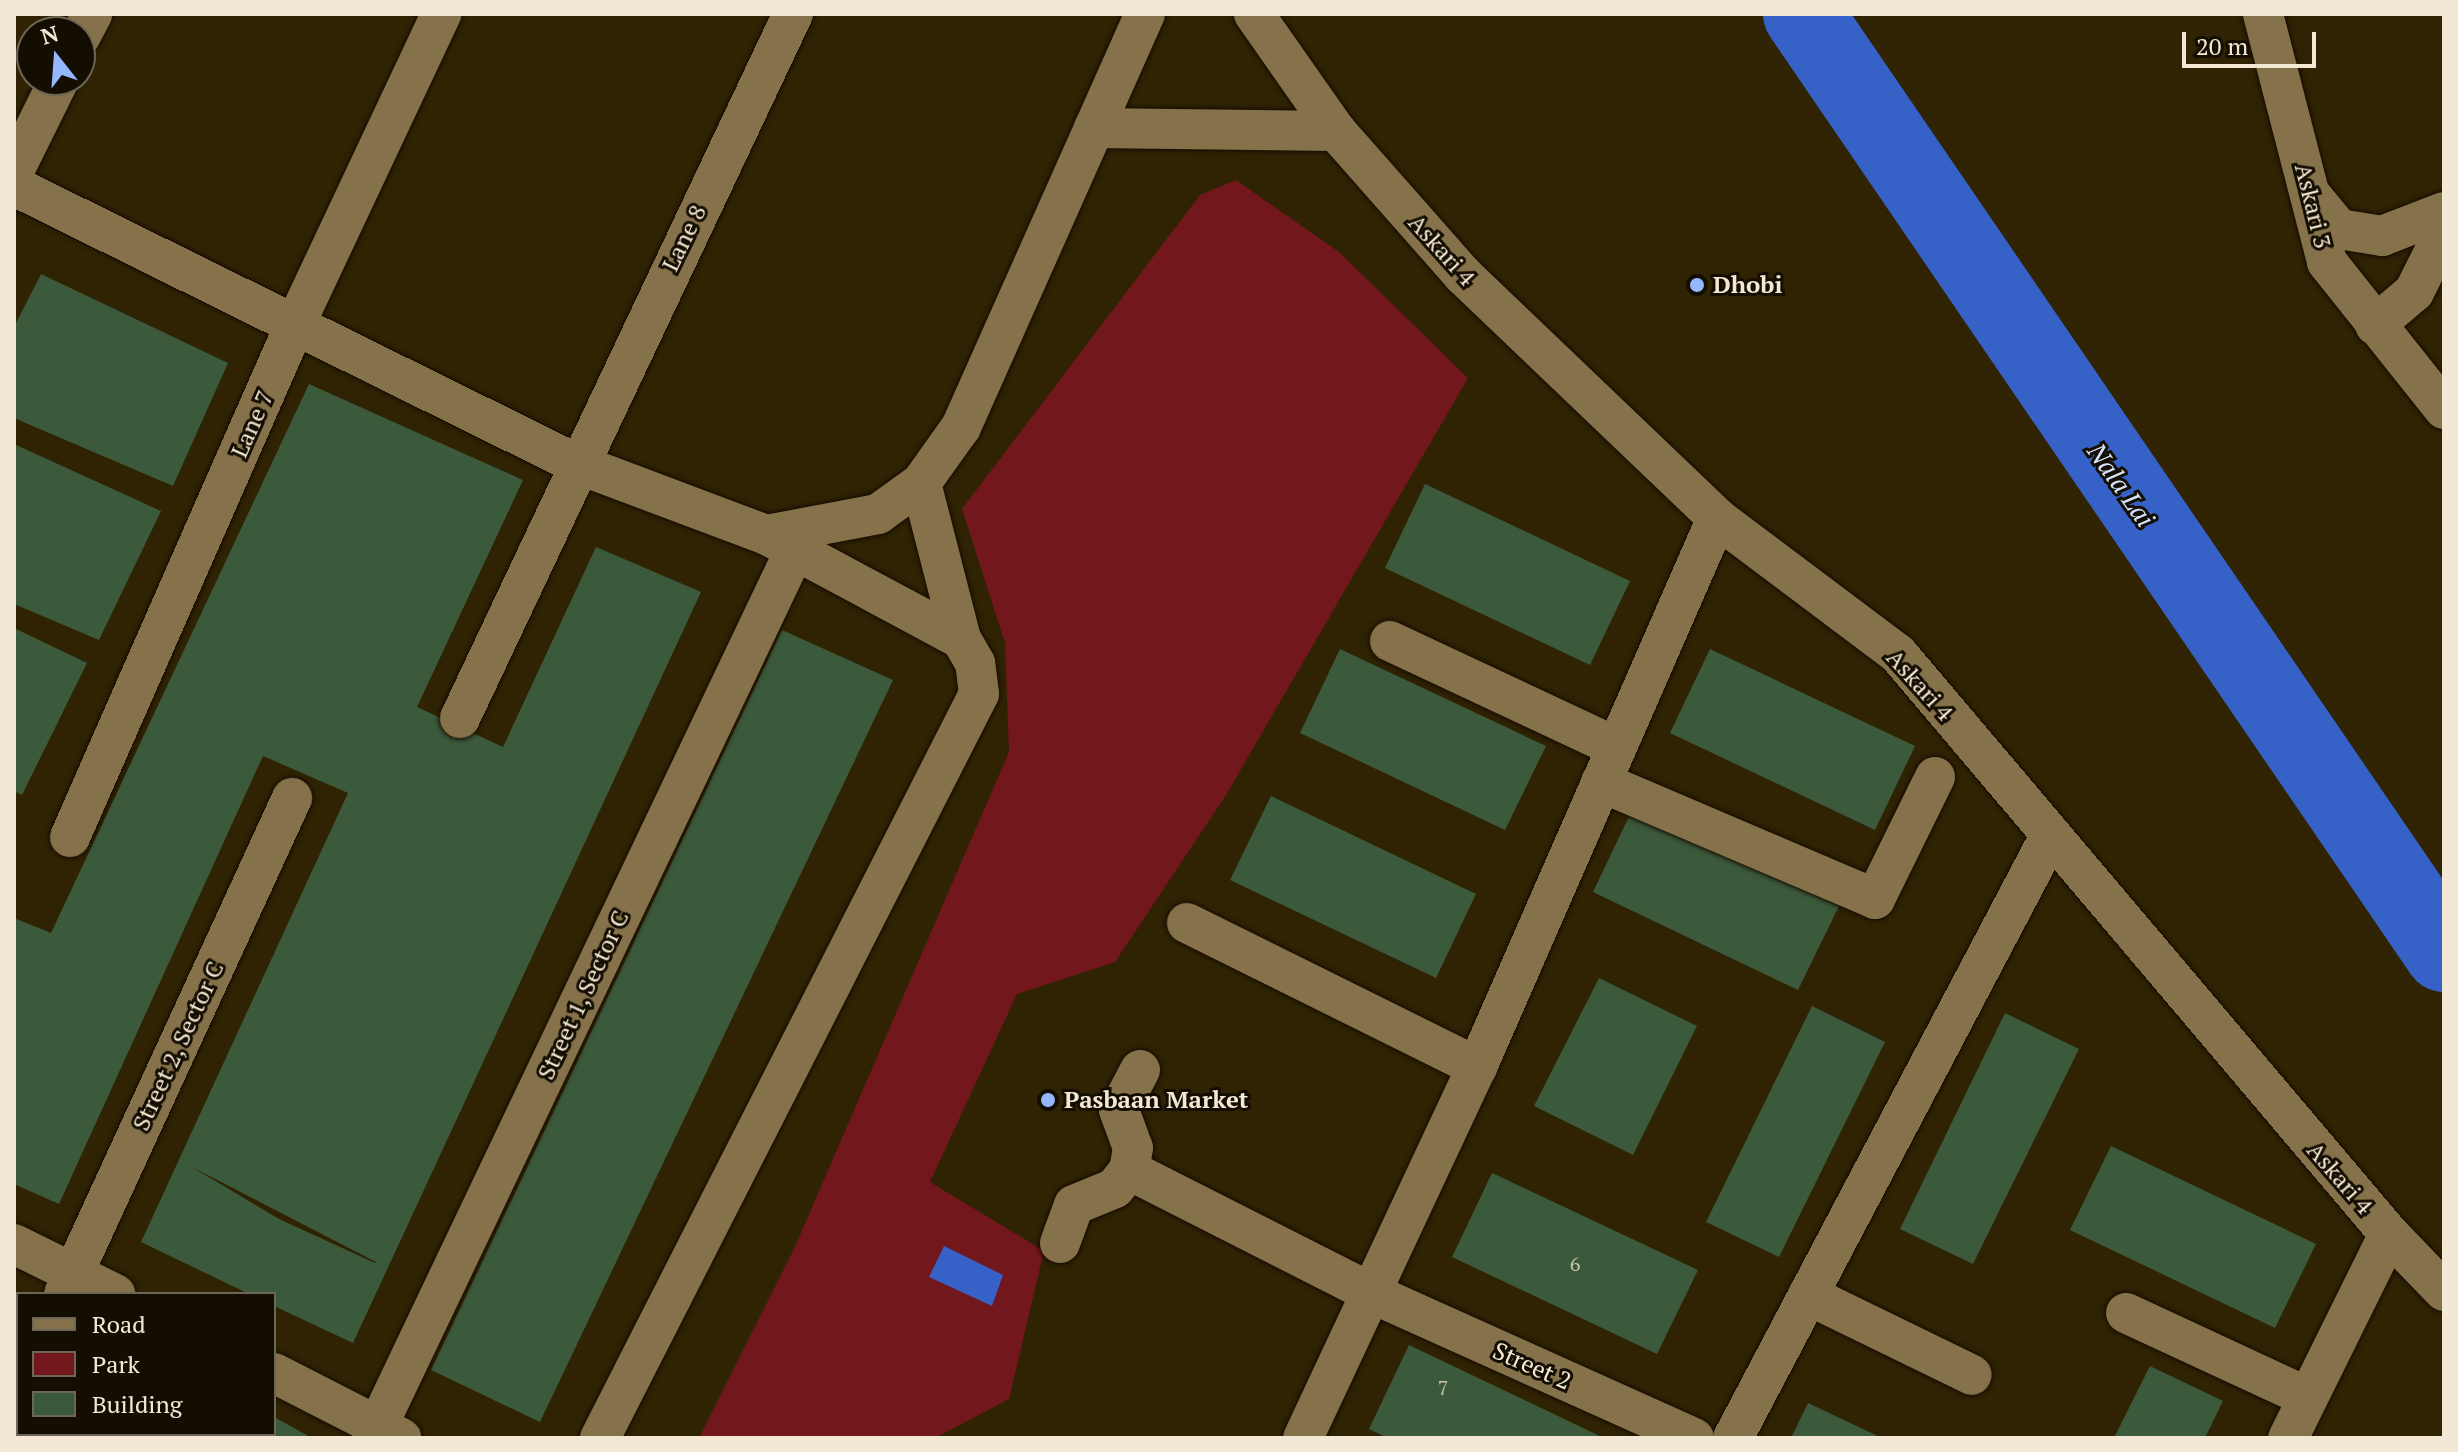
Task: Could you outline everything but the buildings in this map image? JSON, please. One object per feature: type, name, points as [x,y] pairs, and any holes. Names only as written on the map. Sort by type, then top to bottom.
[{"type":"street","name":"Lane 7","points":[[70,837],[294,327],[441,14]]},
{"type":"street","name":"Lane 8","points":[[460,718],[575,463],[793,14]]},
{"type":"street","points":[[781,543],[878,514],[921,483],[961,427],[1145,14]]},
{"type":"street","name":"Askari 4","points":[[1254,14],[1336,131],[1463,275],[1717,518],[1898,654],[2389,1234],[2288,1438]]},
{"type":"street","name":"Askari 3","points":[[2263,14],[2327,262],[2444,409]]},
{"type":"street","points":[[14,171],[51,96]]},
{"type":"street","points":[[1094,128],[1336,131]]},
{"type":"street","points":[[14,186],[294,327],[575,463],[781,543],[961,639]]},
{"type":"street","points":[[2311,195],[2339,229],[2382,236],[2444,212]]},
{"type":"street","points":[[2375,325],[2414,292],[2444,232]]},
{"type":"street","points":[[600,1438],[971,719],[977,678],[961,639],[921,483]]},
{"type":"street","points":[[1303,1438],[1477,1067],[1717,518]]},
{"type":"street","name":"Street 1, Sector C","points":[[384,1434],[781,543]]},
{"type":"street","points":[[1390,641],[1609,765],[1875,899],[1935,777]]},
{"type":"street","name":"Street 2, Sector C","points":[[69,1284],[292,798]]},
{"type":"street","points":[[1733,1438],[2050,836]]},
{"type":"street","points":[[1187,923],[1477,1067]]},
{"type":"street","points":[[1060,1243],[1074,1205],[1115,1188],[1129,1170],[1133,1148],[1119,1110],[1140,1070]]},
{"type":"street","name":"Street 2","points":[[1129,1170],[1371,1293],[1694,1438]]},
{"type":"street","points":[[2389,1234],[2444,1291]]},
{"type":"street","points":[[14,1244],[69,1284],[106,1292]]},
{"type":"street","points":[[1808,1295],[1972,1375]]},
{"type":"street","points":[[2126,1313],[2307,1397]]},
{"type":"street","points":[[276,1374],[384,1434]]},
{"type":"green space","points":[[1236,180],[1339,252],[1468,378],[1226,795],[1115,962],[1017,994],[930,1182],[1044,1251],[1009,1399],[935,1438],[699,1438],[794,1249],[1009,752],[1005,643],[962,509],[1200,195]]},
{"type":"water","points":[[944,1246],[1003,1275],[992,1306],[929,1277]]},
{"type":"waterway","name":"Nala Lai","points":[[1803,14],[2444,952]]},
{"type":"place","name":"Dhobi","points":[[1697,285]]},
{"type":"place","name":"Pasbaan Market","points":[[1048,1100]]}]
